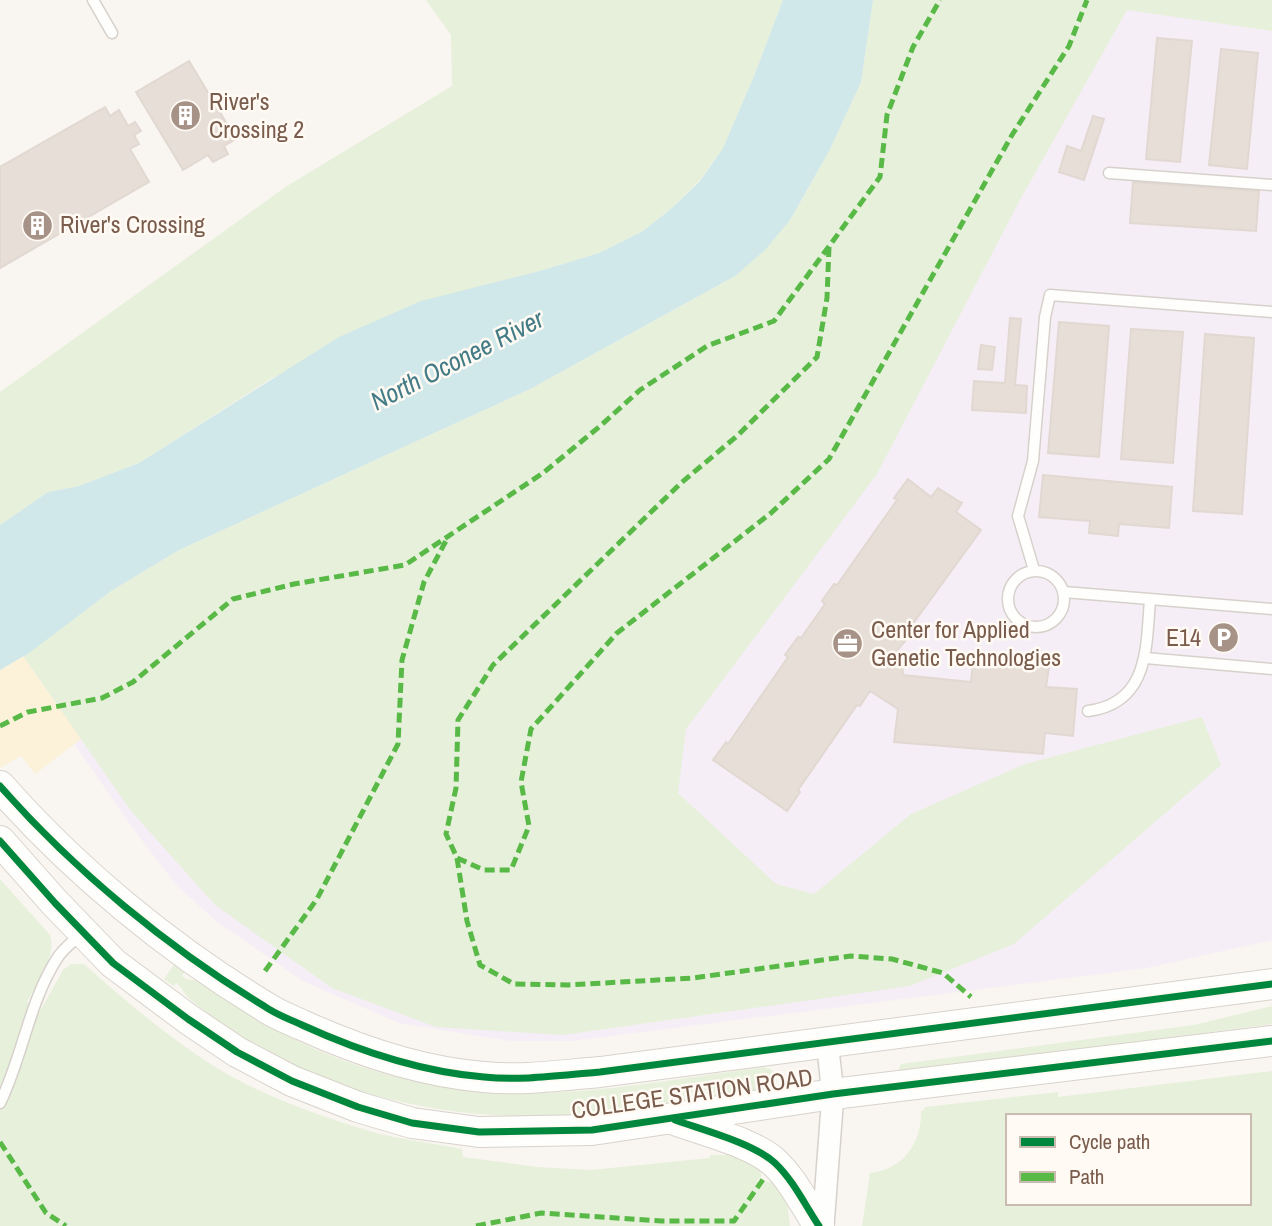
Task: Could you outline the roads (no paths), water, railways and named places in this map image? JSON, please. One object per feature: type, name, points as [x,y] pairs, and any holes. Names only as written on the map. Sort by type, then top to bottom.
[{"type":"main road","name":"COLLEGE STATION ROAD","points":[[0,787],[64,853],[156,932],[265,1007],[377,1056],[484,1077],[547,1077],[1272,984]]},
{"type":"main road","name":"COLLEGE STATION ROAD","points":[[0,841],[113,963],[237,1052],[292,1082],[358,1107],[412,1123],[479,1132],[592,1130],[833,1094],[1272,1041]]},
{"type":"main road","points":[[672,1118],[757,1150],[773,1161],[821,1226]]},
{"type":"street","points":[[821,1226],[833,1094],[827,1041]]},
{"type":"lane","points":[[93,0],[112,33]]},
{"type":"lane","points":[[1109,173],[1272,185]]},
{"type":"lane","points":[[1034,570],[1018,516],[1032,461],[1045,317],[1050,295],[1272,312]]},
{"type":"lane","points":[[1034,570],[1052,576],[1064,592],[1061,611],[1047,625],[1028,626],[1019,622],[1008,605],[1010,586],[1024,573],[1034,570]]},
{"type":"lane","points":[[1064,592],[1272,609]]},
{"type":"lane","points":[[1088,710],[1101,709],[1121,699],[1134,684],[1145,658],[1150,600]]},
{"type":"lane","points":[[1145,658],[1272,668]]},
{"type":"lane","points":[[0,1103],[13,1077],[39,990],[60,954],[83,932]]},
{"type":"water","name":"North Oconee River","points":[[783,0],[873,0],[861,82],[829,151],[790,220],[765,250],[735,276],[530,389],[179,550],[111,591],[29,653],[0,670],[0,525],[48,492],[79,486],[139,463],[339,337],[421,301],[599,253],[643,231],[700,181],[723,148]]},
{"type":"place","name":"River's Crossing 2","points":[[186,116]]},
{"type":"place","name":"River's Crossing","points":[[37,225]]},
{"type":"place","name":"E14","points":[[1224,638]]},
{"type":"place","name":"Center for Applied Genetic Technologies","points":[[848,644]]}]
